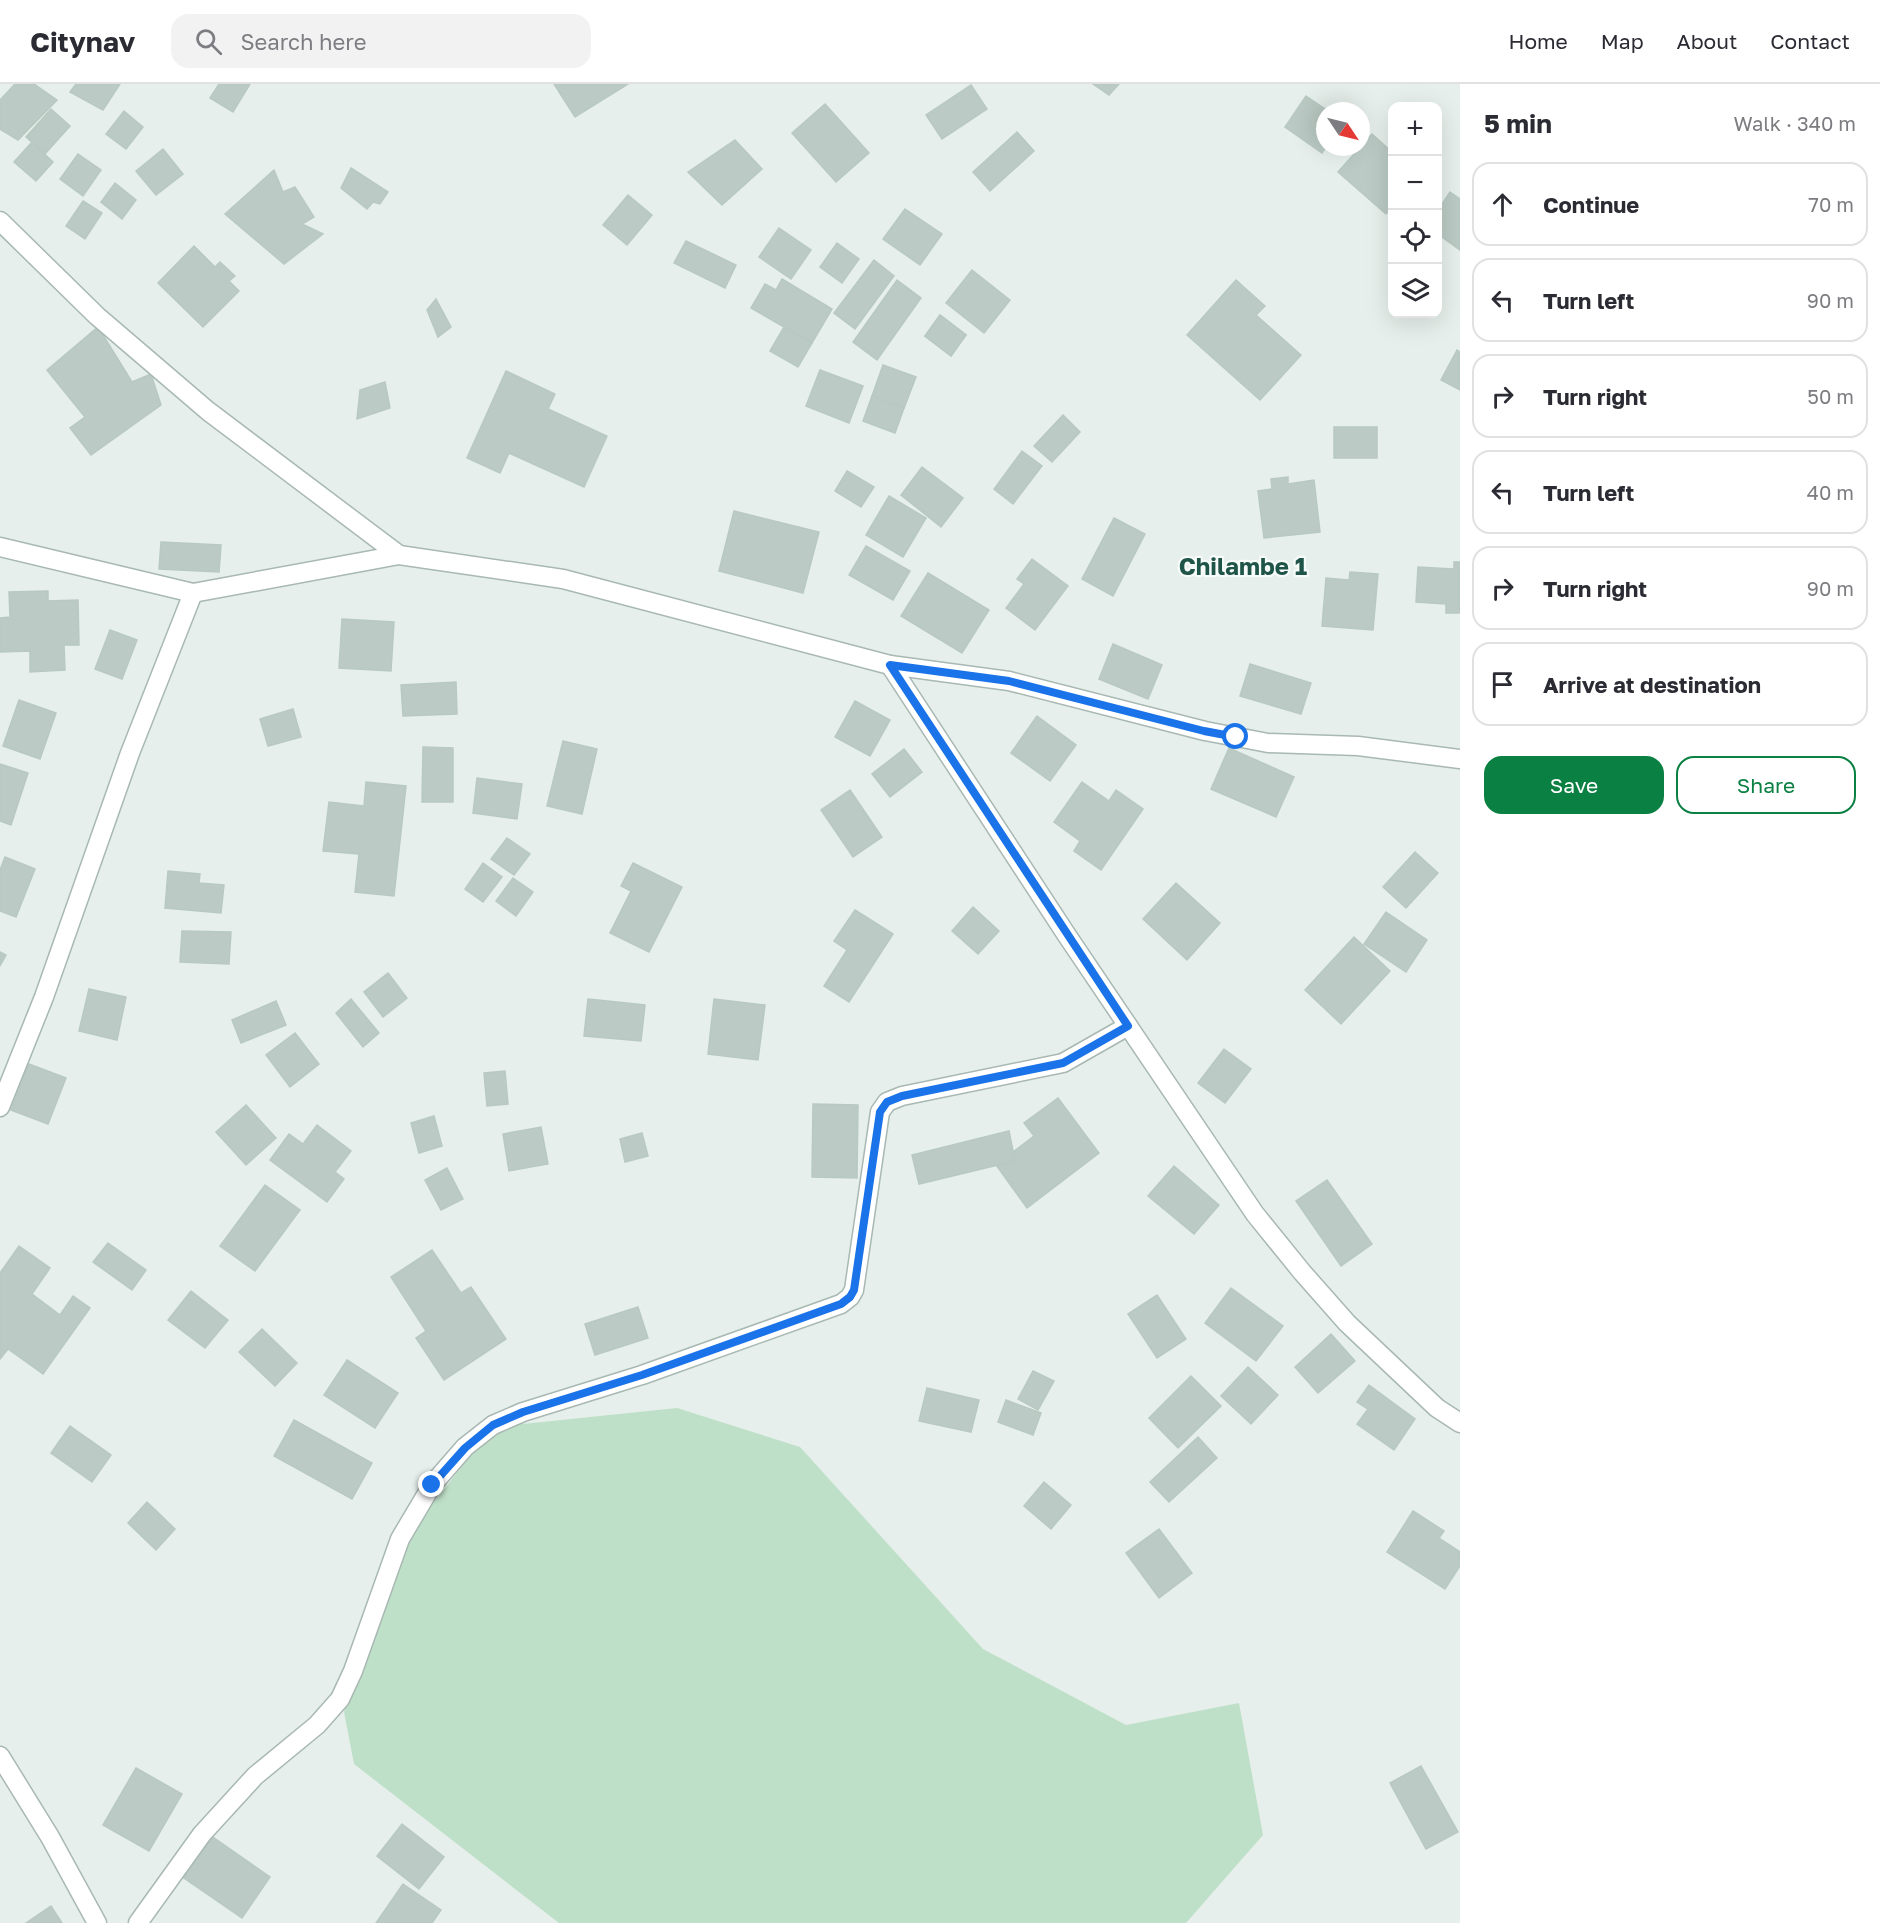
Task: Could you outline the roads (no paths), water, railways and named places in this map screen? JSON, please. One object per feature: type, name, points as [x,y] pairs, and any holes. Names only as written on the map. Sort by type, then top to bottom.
[{"type":"street","points":[[0,221],[97,316],[208,411],[399,555]]},
{"type":"street","points":[[0,548],[193,593],[399,555],[563,579],[890,665],[1009,681],[1204,731],[1268,743],[1358,746],[1460,759]]},
{"type":"street","points":[[0,1107],[44,997],[130,753],[193,593]]},
{"type":"street","points":[[890,665],[1255,1214],[1347,1323],[1437,1408],[1460,1423]]},
{"type":"street","points":[[138,1923],[202,1834],[255,1776],[317,1725],[340,1699],[353,1671],[400,1539],[432,1485],[465,1448],[493,1425],[523,1412],[642,1375],[841,1304],[850,1297],[854,1290],[880,1112],[887,1102],[902,1096],[1063,1063],[1128,1026]]},
{"type":"street","points":[[0,1756],[50,1837],[97,1923]]},
{"type":"district","name":"Chilambe 1","points":[[1243,567]]}]
